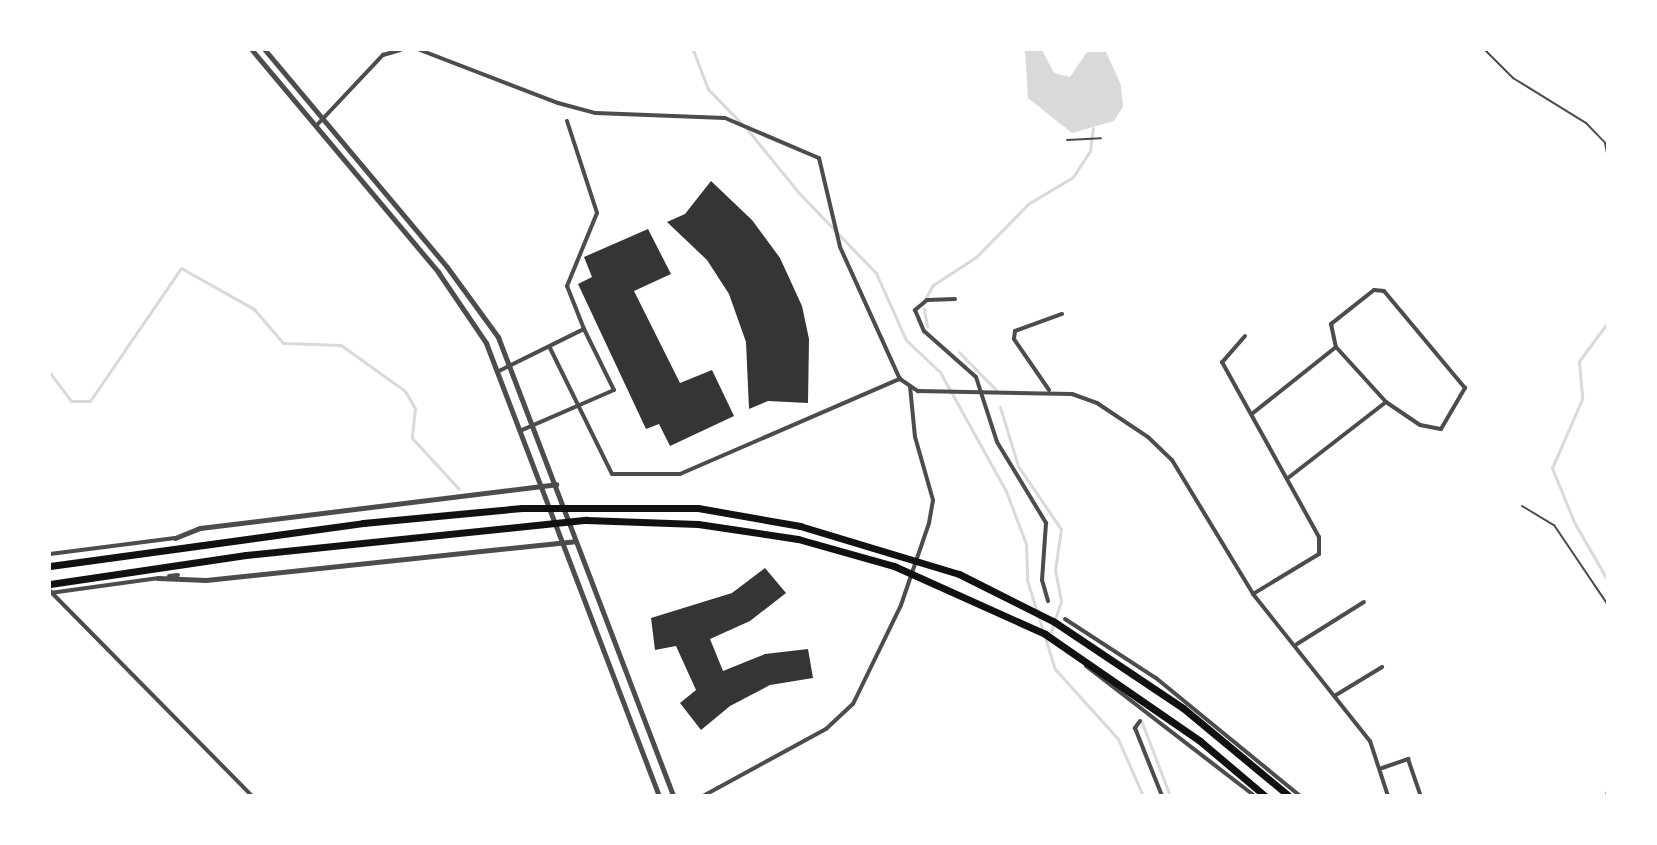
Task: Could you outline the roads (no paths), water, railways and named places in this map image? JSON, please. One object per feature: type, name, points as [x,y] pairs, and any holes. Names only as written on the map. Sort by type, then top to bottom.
[{"type":"highway","points":[[50,566],[363,523],[522,508],[698,508],[800,526],[959,574],[1053,621],[1183,708],[1289,795]]},
{"type":"highway","points":[[50,584],[279,551],[586,520],[698,524],[798,539],[894,566],[1045,634],[1200,741],[1265,795]]},
{"type":"street","points":[[252,50],[472,317],[499,371],[659,795]]},
{"type":"street","points":[[265,50],[480,309],[510,367],[673,795]]},
{"type":"street","points":[[316,126],[383,55],[400,50]]},
{"type":"street","points":[[420,50],[558,103],[596,112],[725,118],[819,158],[840,247],[900,379],[910,386],[941,393],[1049,390],[1097,404],[1128,422],[1172,460],[1252,594],[1298,644],[1336,696],[1382,768],[1388,795]]},
{"type":"street","points":[[522,430],[614,390],[584,329],[567,286],[597,213],[567,121]]},
{"type":"street","points":[[1374,290],[1384,291],[1465,388],[1440,429],[1420,425],[1386,402],[1336,347],[1331,324],[1374,290]]},
{"type":"street","points":[[955,299],[927,300],[915,310],[924,331],[976,377],[984,392],[997,442],[1046,523],[1042,580],[1048,601]]},
{"type":"street","points":[[1049,390],[1014,339],[1015,331],[1062,314]]},
{"type":"street","points":[[499,371],[550,348],[584,329]]},
{"type":"street","points":[[1245,336],[1222,362],[1253,413],[1318,537],[1318,554],[1252,594]]},
{"type":"street","points":[[1253,413],[1336,347]]},
{"type":"street","points":[[550,348],[612,474],[680,474],[900,379]]},
{"type":"street","points":[[703,795],[725,788],[826,729],[853,704],[901,605],[933,500],[915,437],[910,386]]},
{"type":"street","points":[[1288,478],[1386,402]]},
{"type":"street","points":[[50,554],[175,538],[200,528],[556,484]]},
{"type":"street","points":[[158,578],[206,580],[575,541]]},
{"type":"street","points":[[50,592],[178,575]]},
{"type":"street","points":[[50,592],[252,795]]},
{"type":"street","points":[[1298,644],[1364,602]]},
{"type":"street","points":[[1065,619],[1156,678],[1300,795]]},
{"type":"street","points":[[1086,666],[1255,795]]},
{"type":"street","points":[[1336,696],[1382,667]]},
{"type":"street","points":[[1140,721],[1135,728],[1162,795]]},
{"type":"street","points":[[1382,768],[1408,759],[1421,795]]},
{"type":"street","points":[[719,795],[725,788]]},
{"type":"lane","points":[[1485,50],[1514,78],[1586,123],[1605,143],[1608,158]]},
{"type":"lane","points":[[1067,140],[1101,138]]},
{"type":"lane","points":[[1522,506],[1554,525],[1608,606]]},
{"type":"lane","points":[[1606,795],[1608,786]]},
{"type":"waterway","points":[[693,50],[708,89],[742,124]]},
{"type":"waterway","points":[[924,301],[933,285],[976,257],[1028,204],[1073,177],[1090,151],[1093,128]]},
{"type":"waterway","points":[[747,129],[799,193],[876,273],[906,340],[940,372],[1006,491],[1026,544],[1027,580],[1043,631]]},
{"type":"waterway","points":[[50,373],[71,401],[90,401],[181,268],[254,309],[283,343],[341,345],[405,391],[415,408],[412,438],[459,489]]},
{"type":"waterway","points":[[924,309],[927,326]]},
{"type":"waterway","points":[[1608,322],[1579,361],[1582,399],[1552,468],[1574,522],[1608,581]]},
{"type":"waterway","points":[[959,352],[997,391]]},
{"type":"waterway","points":[[1000,407],[1018,466],[1061,529],[1055,570],[1061,601],[1050,635]]},
{"type":"waterway","points":[[1045,637],[1055,669],[1118,739],[1143,796]]},
{"type":"waterway","points":[[1141,720],[1170,796]]}]
